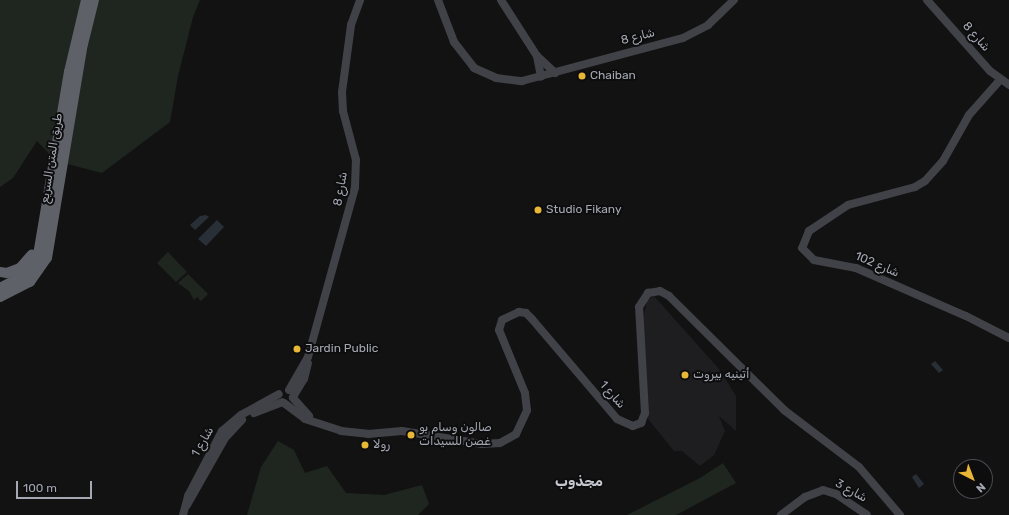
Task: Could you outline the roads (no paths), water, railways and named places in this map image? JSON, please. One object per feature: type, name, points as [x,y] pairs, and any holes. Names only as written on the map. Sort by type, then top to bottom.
[{"type":"highway","name":"طريق المتن السريع","points":[[0,288],[24,275],[38,255],[42,241],[70,72],[86,0]]},
{"type":"highway","name":"طريق المتن السريع","points":[[0,303],[5,296],[30,282],[47,258],[83,44],[94,0]]},
{"type":"highway","points":[[0,272],[6,273],[20,268],[42,241]]},
{"type":"street","name":"شارع 8","points":[[291,395],[308,356],[355,187],[356,160],[343,110],[342,92],[351,25],[360,0]]},
{"type":"street","name":"شارع 8","points":[[438,0],[454,42],[474,68],[485,74],[508,81],[522,81],[541,77],[683,38],[708,26],[734,0]]},
{"type":"street","points":[[501,0],[537,56],[555,73]]},
{"type":"street","name":"شارع 8","points":[[927,0],[1000,80],[1009,85]]},
{"type":"street","points":[[537,56],[541,77]]},
{"type":"street","name":"شارع 102","points":[[1000,80],[969,115],[944,161],[925,181],[915,187],[853,203],[825,219],[809,232],[802,243],[803,250],[814,260],[842,264],[877,277],[1009,338]]},
{"type":"street","name":"شارع 1","points":[[186,506],[233,428],[257,411],[283,402],[302,417],[341,432],[358,434],[402,431],[487,444],[508,439],[522,426],[528,401],[499,326],[502,320],[518,312],[526,313],[532,319],[617,419],[629,426],[637,425],[645,413],[639,307],[648,293],[660,292],[669,296],[784,410],[859,467],[900,515]]},
{"type":"street","name":"شارع 1","points":[[183,515],[188,496],[222,431],[241,415],[280,394],[284,389],[313,421]]},
{"type":"street","points":[[280,394],[283,402],[288,403],[291,395]]},
{"type":"street","name":"شارع 3","points":[[781,515],[805,497],[823,490],[836,494],[867,515]]},
{"type":"place","name":"Chaiban","points":[[582,76]]},
{"type":"place","name":"Studio Fikany","points":[[538,210]]},
{"type":"place","name":"Jardin Public","points":[[297,349]]},
{"type":"place","name":"أتينيه بيروت","points":[[685,375]]},
{"type":"place","name":"صالون وسام بو غصن للسيدات","points":[[411,435]]},
{"type":"place","name":"رولا","points":[[365,445]]},
{"type":"district","name":"مجذوب","points":[[579,482]]}]
